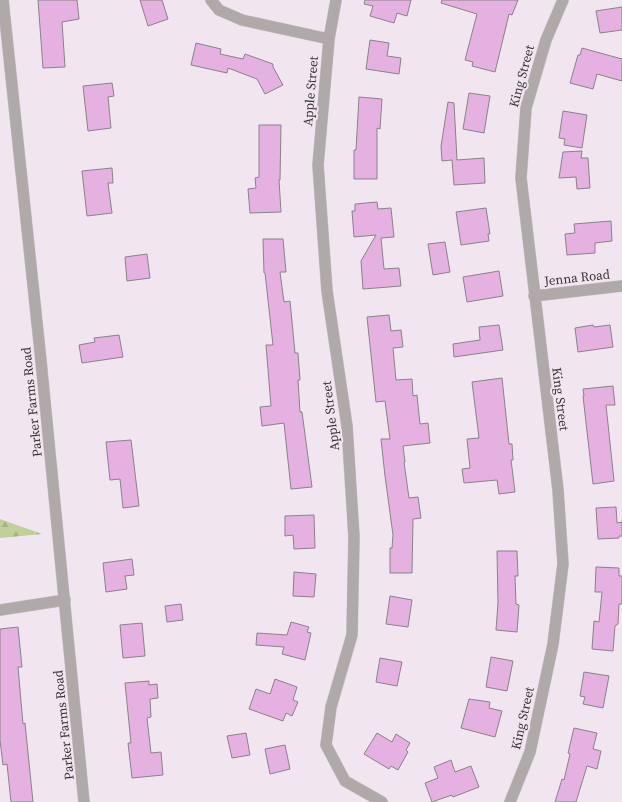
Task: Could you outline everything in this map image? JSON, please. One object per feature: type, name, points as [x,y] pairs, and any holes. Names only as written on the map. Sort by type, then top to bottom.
[{"type":"street","name":"Parker Farms Road","points":[[3,0],[65,600],[84,802]]},
{"type":"street","points":[[211,0],[218,10],[242,20],[329,39]]},
{"type":"street","name":"Apple Street","points":[[336,0],[329,39],[318,165],[327,291],[347,426],[354,537],[352,635],[331,707],[326,745],[345,781],[382,802]]},
{"type":"street","name":"King Street","points":[[510,802],[530,752],[553,644],[563,564],[558,490],[521,178],[526,108],[546,40],[563,0]]},
{"type":"street","name":"Jenna Road","points":[[534,296],[622,286]]},
{"type":"street","points":[[0,610],[65,600]]},
{"type":"green space","points":[[0,519],[42,534],[0,538]]},
{"type":"building","points":[[38,0],[77,0],[79,19],[62,22],[65,67],[43,68]]},
{"type":"building","points":[[140,0],[162,0],[168,19],[148,26]]},
{"type":"building","points":[[365,0],[411,0],[407,16],[397,13],[394,23],[370,16],[373,6],[364,4]]},
{"type":"building","points":[[442,0],[518,0],[512,15],[509,14],[495,72],[472,66],[473,62],[465,60],[477,14],[441,3]]},
{"type":"building","points":[[622,7],[622,30],[600,33],[596,11]]},
{"type":"building","points":[[370,40],[389,43],[387,56],[401,58],[399,74],[366,69]]},
{"type":"building","points":[[196,43],[221,49],[220,54],[243,59],[245,54],[273,64],[273,67],[283,85],[265,94],[257,79],[228,68],[227,73],[191,65]]},
{"type":"building","points":[[582,48],[622,59],[622,81],[597,74],[593,89],[570,83],[578,55],[580,55]]},
{"type":"building","points":[[112,83],[114,96],[108,97],[111,128],[88,131],[83,86]]},
{"type":"building","points":[[469,93],[490,96],[484,133],[463,129]]},
{"type":"building","points":[[359,97],[382,99],[380,129],[377,128],[377,179],[354,179],[354,150],[356,150]]},
{"type":"building","points":[[448,102],[454,103],[457,160],[484,158],[485,183],[454,185],[452,160],[442,161],[441,146]]},
{"type":"building","points":[[563,111],[587,115],[582,148],[564,145],[565,139],[559,138]]},
{"type":"building","points":[[259,125],[281,125],[279,180],[281,212],[250,213],[248,189],[256,188],[255,178],[259,177]]},
{"type":"building","points":[[582,151],[581,158],[588,158],[590,188],[577,189],[576,177],[559,178],[563,152]]},
{"type":"building","points":[[112,168],[113,183],[108,183],[112,213],[87,216],[82,171]]},
{"type":"building","points":[[377,202],[378,209],[391,208],[394,237],[381,238],[384,269],[399,268],[401,286],[363,289],[361,261],[376,235],[354,237],[352,211],[355,211],[355,204]]},
{"type":"building","points":[[486,208],[490,234],[488,234],[489,241],[461,245],[456,212]]},
{"type":"building","points":[[611,221],[612,241],[595,243],[595,253],[567,255],[565,234],[575,233],[574,224]]},
{"type":"building","points":[[263,239],[283,239],[286,272],[280,272],[284,302],[290,301],[295,353],[298,353],[300,412],[302,412],[312,487],[291,489],[284,423],[262,426],[260,407],[271,406],[266,345],[273,345],[264,273]]},
{"type":"building","points":[[445,242],[450,272],[433,275],[428,244]]},
{"type":"building","points":[[147,254],[150,278],[127,281],[125,257]]},
{"type":"building","points":[[499,271],[503,296],[467,302],[463,277]]},
{"type":"building","points":[[389,315],[391,331],[401,330],[403,347],[393,348],[396,380],[412,379],[413,396],[417,395],[420,424],[428,423],[430,443],[403,446],[409,498],[418,497],[421,518],[413,519],[412,573],[390,573],[390,548],[392,548],[393,535],[381,439],[390,439],[385,401],[376,402],[367,317]]},
{"type":"building","points":[[499,325],[503,350],[454,357],[453,344],[480,340],[479,327]]},
{"type":"building","points":[[593,325],[594,327],[610,325],[613,347],[578,352],[575,328]]},
{"type":"building","points":[[119,335],[123,357],[82,363],[79,345],[95,342],[94,338]]},
{"type":"building","points":[[502,378],[509,444],[512,444],[513,460],[511,460],[515,492],[499,494],[497,480],[464,483],[462,469],[470,468],[467,439],[479,438],[472,382]]},
{"type":"building","points":[[613,386],[615,405],[606,405],[614,481],[593,484],[583,389]]},
{"type":"building","points":[[131,440],[139,506],[123,508],[120,479],[110,480],[106,442]]},
{"type":"building","points":[[616,507],[617,523],[622,522],[622,536],[619,536],[619,538],[598,539],[596,508]]},
{"type":"building","points":[[314,515],[315,548],[294,549],[293,535],[285,536],[285,516]]},
{"type":"building","points":[[497,551],[517,551],[518,576],[515,576],[516,604],[519,605],[517,632],[496,630],[498,603]]},
{"type":"building","points":[[132,559],[134,575],[125,576],[127,589],[106,592],[103,563]]},
{"type":"building","points":[[596,567],[619,568],[619,576],[622,576],[622,604],[619,604],[618,624],[615,626],[613,651],[592,649],[594,621],[599,622],[602,592],[595,592]]},
{"type":"building","points":[[294,572],[316,574],[314,597],[293,596]]},
{"type":"building","points":[[390,596],[412,600],[408,627],[386,624]]},
{"type":"building","points":[[181,604],[183,620],[167,622],[165,606]]},
{"type":"building","points":[[291,622],[309,627],[307,632],[311,633],[305,660],[282,654],[284,647],[256,645],[257,633],[287,635]]},
{"type":"building","points":[[142,623],[145,656],[123,658],[120,625]]},
{"type":"building","points":[[18,627],[22,667],[18,667],[23,724],[25,723],[33,802],[11,802],[7,764],[3,765],[0,740],[0,629]]},
{"type":"building","points":[[491,657],[513,661],[507,691],[486,687]]},
{"type":"building","points":[[380,658],[402,662],[397,686],[376,682]]},
{"type":"building","points":[[584,672],[609,676],[603,708],[583,704],[585,697],[580,696]]},
{"type":"building","points":[[275,679],[297,687],[293,700],[298,702],[292,716],[286,713],[283,721],[249,709],[256,689],[270,694]]},
{"type":"building","points":[[149,681],[149,685],[157,684],[158,698],[150,699],[151,717],[147,718],[151,753],[161,752],[163,775],[132,778],[128,743],[131,743],[125,683]]},
{"type":"building","points":[[469,699],[490,702],[489,708],[502,711],[495,737],[461,728]]},
{"type":"building","points":[[574,728],[597,733],[593,749],[601,751],[597,769],[587,766],[576,802],[555,802],[562,779],[564,780]]},
{"type":"building","points":[[246,733],[250,755],[232,758],[227,736]]},
{"type":"building","points":[[377,733],[392,742],[396,734],[410,743],[406,750],[408,752],[398,770],[391,766],[389,769],[364,754]]},
{"type":"building","points":[[285,745],[290,769],[270,774],[265,749]]},
{"type":"building","points":[[451,760],[455,772],[471,766],[479,787],[453,797],[452,795],[432,802],[425,783],[438,778],[434,767]]}]
